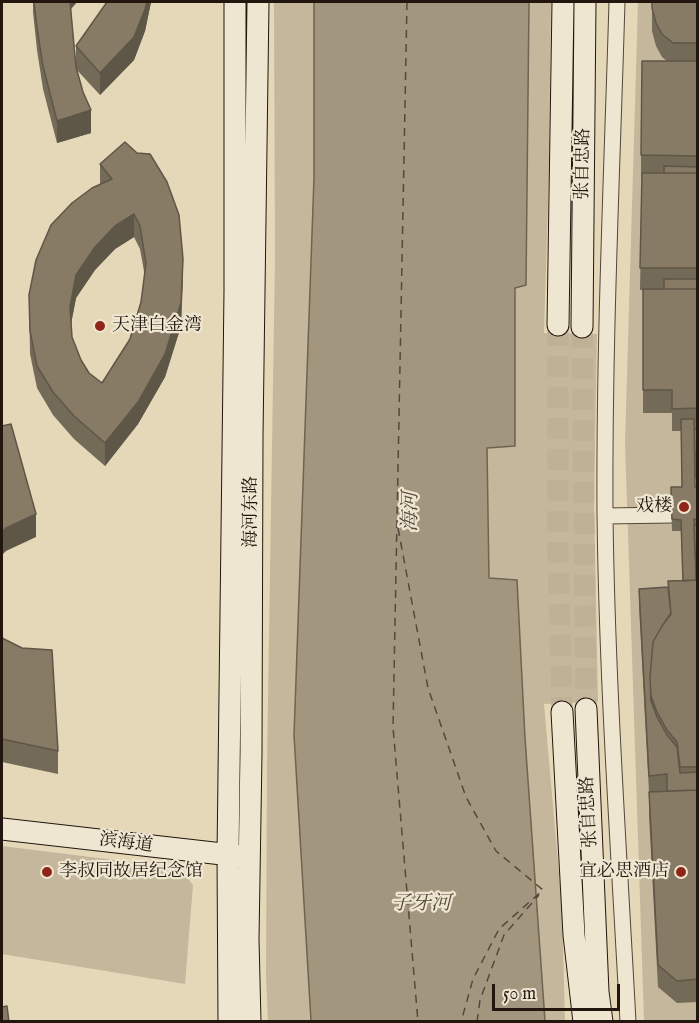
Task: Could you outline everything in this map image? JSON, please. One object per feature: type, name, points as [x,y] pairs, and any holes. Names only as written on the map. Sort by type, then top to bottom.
[{"type":"main road","name":"海河东路","points":[[230,1022],[228,855],[235,279],[235,2]]},
{"type":"main road","name":"海河东路","points":[[250,1022],[248,939],[258,2]]},
{"type":"main road","name":"张自忠路","points":[[558,325],[563,2]]},
{"type":"main road","name":"张自忠路","points":[[582,327],[585,2]]},
{"type":"main road","name":"张自忠路","points":[[586,710],[598,980],[602,1022]]},
{"type":"main road","name":"张自忠路","points":[[562,712],[574,934],[584,1022]]},
{"type":"main road","name":"滨海道","points":[[2,830],[250,857]]},
{"type":"street","points":[[617,2],[605,362],[605,516],[610,683],[628,1022]]},
{"type":"street","points":[[605,516],[672,515]]},
{"type":"shaded area","name":"子牙河","points":[[274,2],[551,2],[544,333],[597,334],[594,503],[598,702],[544,704],[562,908],[565,1021],[268,1022],[266,976],[267,762],[275,257]]},
{"type":"shaded area","points":[[638,2],[697,2],[697,1021],[644,1021],[625,443]]},
{"type":"shaded area","name":"李叔同故居纪念馆","points":[[2,846],[179,868],[193,885],[185,984],[2,954]]},
{"type":"water","name":"子牙河","points":[[314,2],[529,2],[526,285],[515,288],[515,446],[487,448],[489,578],[517,580],[525,738],[545,1021],[311,1021],[294,735],[314,178]]},
{"type":"building","points":[[34,2],[70,2],[76,67],[91,110],[57,121],[43,66]]},
{"type":"building","points":[[107,2],[147,2],[134,37],[100,73],[76,46]]},
{"type":"building","points":[[652,2],[698,2],[698,43],[673,43],[662,34],[656,23]]},
{"type":"building","points":[[642,61],[698,61],[698,156],[641,155]]},
{"type":"building","points":[[125,142],[137,153],[150,154],[167,182],[179,215],[183,259],[181,303],[165,354],[138,402],[105,443],[74,416],[53,392],[37,366],[30,331],[29,295],[36,260],[51,225],[72,203],[92,188],[112,179],[100,164]],"holes":[[[134,214],[140,226],[146,263],[141,302],[130,339],[102,383],[89,373],[72,337],[70,307],[76,275],[95,247],[115,226]]]},
{"type":"building","points":[[664,166],[698,167],[698,173],[664,173]]},
{"type":"building","points":[[642,173],[698,173],[698,268],[640,268]]},
{"type":"building","points":[[664,279],[698,279],[698,289],[664,289]]},
{"type":"building","points":[[643,289],[698,289],[698,408],[672,409],[672,390],[643,390]]},
{"type":"building","points":[[681,419],[694,419],[695,487],[698,486],[698,519],[694,519],[696,580],[683,581],[681,520],[672,519],[671,487],[682,487]]},
{"type":"building","points":[[11,424],[36,514],[2,532],[2,426]]},
{"type":"building","points":[[694,429],[698,429],[698,456],[695,456]]},
{"type":"building","points":[[694,525],[698,525],[698,558],[695,557]]},
{"type":"building","points":[[698,580],[698,767],[680,767],[677,742],[667,730],[651,696],[653,642],[671,613],[668,581]]},
{"type":"building","points":[[668,587],[671,614],[653,642],[650,677],[651,701],[667,735],[677,747],[680,773],[698,772],[698,790],[667,791],[667,774],[649,776],[639,589]]},
{"type":"building","points":[[2,638],[22,648],[52,650],[58,751],[2,739]]},
{"type":"building","points":[[698,790],[698,979],[677,981],[658,965],[649,792]]},
{"type":"building","points":[[7,1006],[9,1022],[2,1022],[2,1007]]},
{"type":"ferry route","points":[[407,2],[393,727],[418,1022]]},
{"type":"ferry route","points":[[398,528],[428,688],[466,797],[496,851],[543,890],[499,929],[473,979],[461,1022]]},
{"type":"ferry route","points":[[477,1022],[480,1000],[504,935],[539,895]]},
{"type":"tunnel","points":[[558,325],[558,550],[562,712]]},
{"type":"tunnel","points":[[582,327],[586,709]]},
{"type":"place","name":"天津白金湾","points":[[100,326]]},
{"type":"place","name":"戏楼","points":[[684,507]]},
{"type":"place","name":"李叔同故居纪念馆","points":[[47,872]]},
{"type":"place","name":"宜必思酒店","points":[[681,872]]},
{"type":"water label","name":"海河","points":[[412,512]]}]
